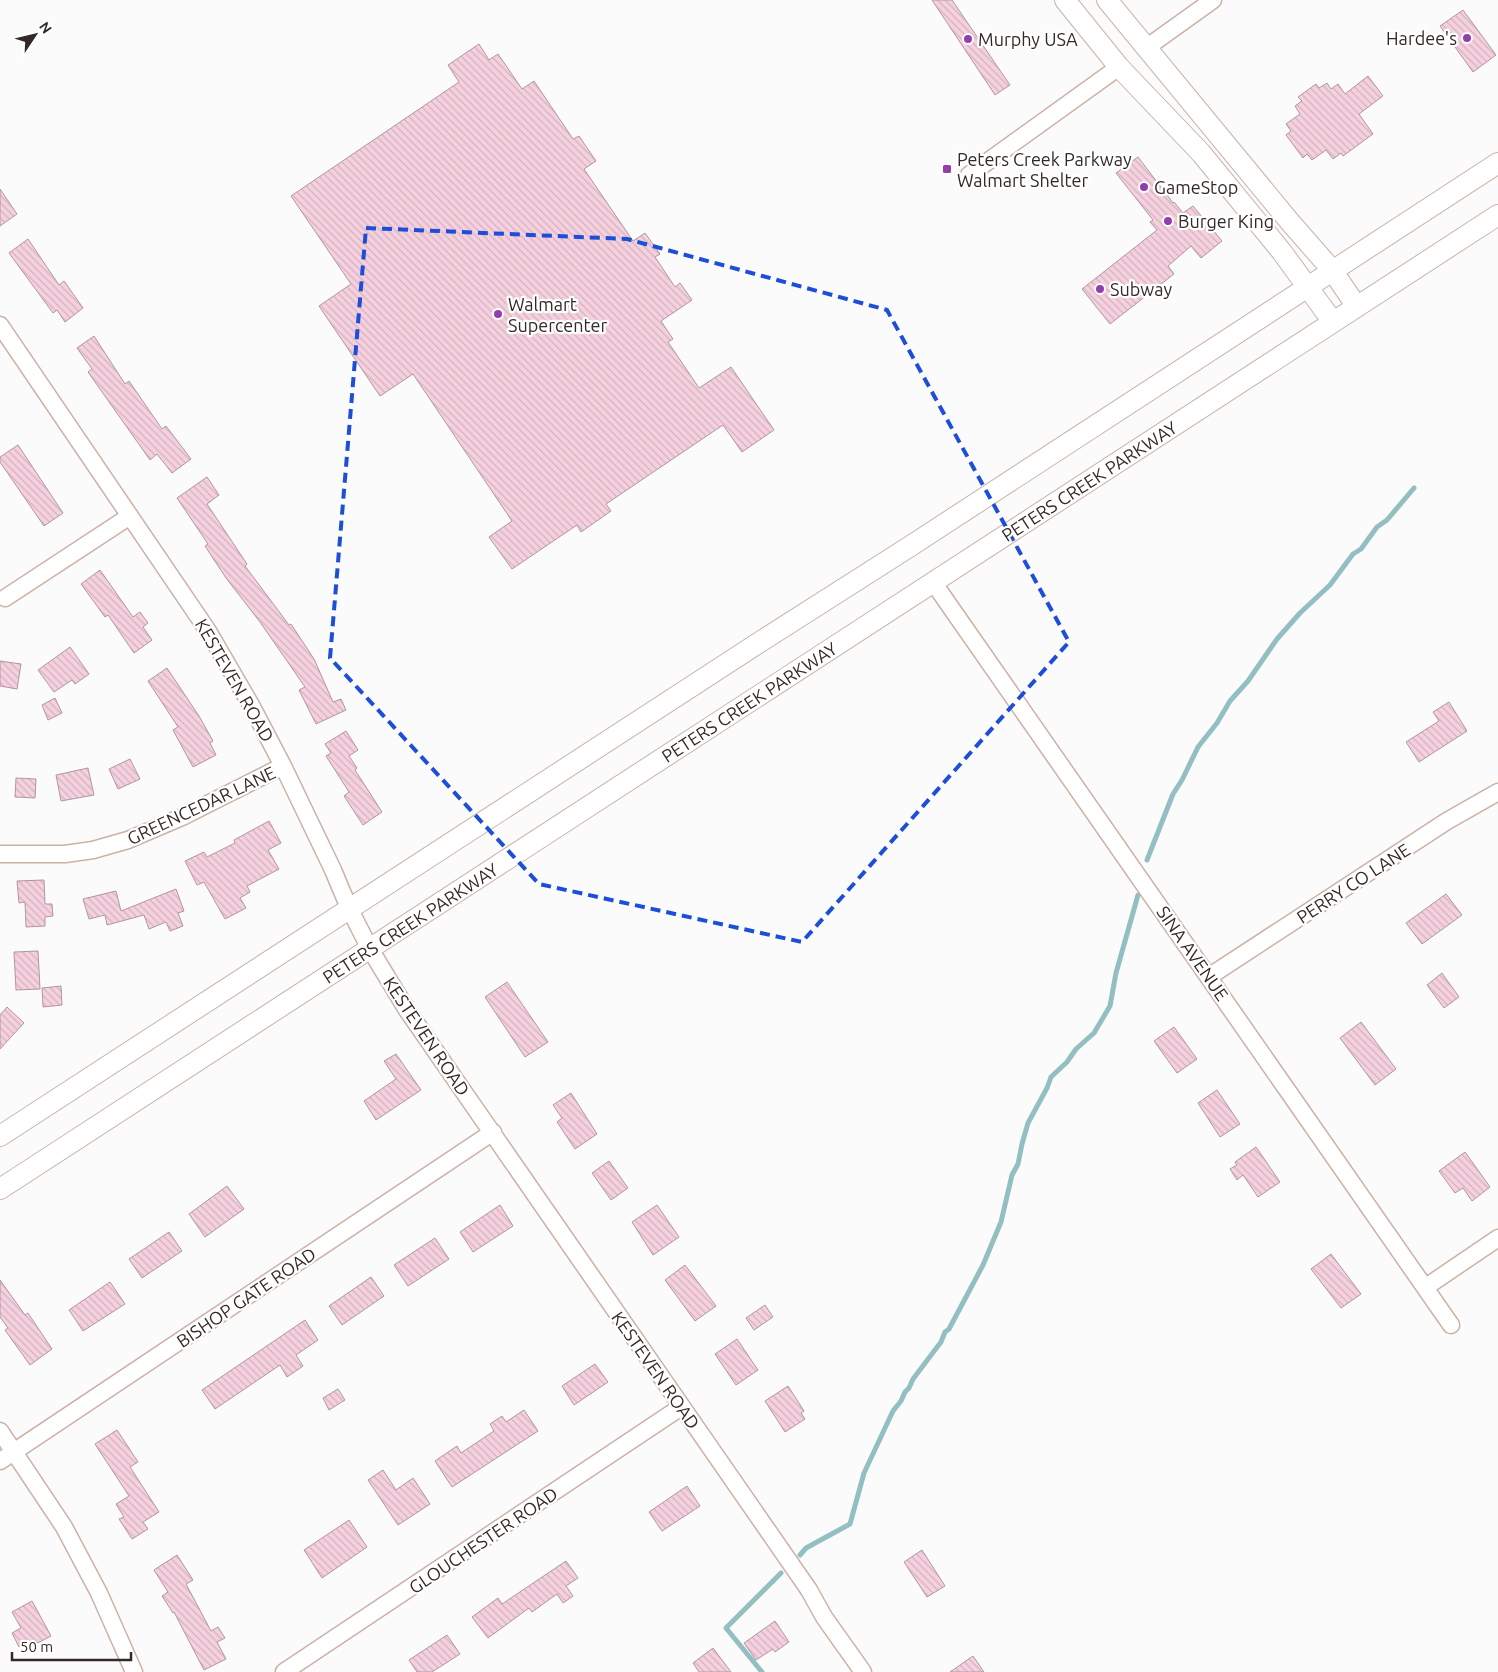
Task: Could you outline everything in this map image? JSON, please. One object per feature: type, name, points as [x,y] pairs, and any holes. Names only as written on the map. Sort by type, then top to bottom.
[{"type":"main road","points":[[1065,0],[1120,67],[1201,153],[1308,286],[1333,322]]},
{"type":"main road","points":[[1107,0],[1290,222],[1332,270],[1357,307]]},
{"type":"main road","points":[[0,1136],[349,908],[909,548],[1498,163]]},
{"type":"main road","name":"PETERS CREEK PARKWAY","points":[[0,1189],[1498,215]]},
{"type":"street","points":[[1146,48],[1213,0]]},
{"type":"street","points":[[969,175],[1120,67]]},
{"type":"street","name":"KESTEVEN ROAD","points":[[0,325],[208,631],[251,705],[283,766],[370,949],[407,1010],[493,1132],[681,1408],[809,1590],[824,1617],[862,1672]]},
{"type":"street","points":[[5,598],[130,516]]},
{"type":"street","name":"SINA AVENUE","points":[[933,582],[1210,976],[1451,1325]]},
{"type":"street","name":"GREENCEDAR LANE","points":[[0,854],[65,854],[93,850],[128,840],[182,817],[283,766]]},
{"type":"street","name":"PERRY CO LANE","points":[[1210,976],[1447,822],[1498,792]]},
{"type":"street","name":"BISHOP GATE ROAD","points":[[0,1461],[493,1132]]},
{"type":"street","points":[[1426,1287],[1498,1238]]},
{"type":"street","name":"GLOUCHESTER ROAD","points":[[284,1672],[681,1408]]},
{"type":"street","points":[[0,1431],[64,1527],[99,1593],[134,1672]]},
{"type":"highlighted area","points":[[366,228],[627,239],[887,310],[1069,642],[802,942],[539,884],[330,658]]},
{"type":"building","points":[[932,0],[952,0],[1010,85],[995,95]]},
{"type":"building","points":[[1463,10],[1496,55],[1473,72],[1440,26]]},
{"type":"building","name":"Walmart Supercenter","points":[[479,44],[489,60],[498,54],[522,89],[534,81],[573,139],[579,136],[596,161],[584,169],[633,241],[645,233],[660,254],[655,257],[675,287],[680,283],[692,300],[661,321],[673,339],[668,342],[699,388],[731,367],[774,430],[742,452],[723,425],[606,504],[611,511],[581,532],[577,525],[512,569],[489,537],[512,521],[413,374],[380,396],[319,306],[351,284],[291,196],[459,82],[448,65]]},
{"type":"building","points":[[1368,76],[1383,96],[1359,114],[1373,134],[1343,156],[1341,153],[1333,159],[1326,150],[1312,160],[1307,154],[1303,158],[1286,135],[1291,131],[1286,124],[1300,114],[1295,106],[1302,101],[1298,97],[1316,84],[1319,88],[1327,83],[1331,89],[1338,84],[1345,94]]},
{"type":"building","points":[[1138,157],[1173,203],[1183,213],[1193,206],[1222,241],[1201,258],[1191,246],[1168,266],[1174,274],[1110,324],[1082,289],[1157,230],[1150,222],[1153,220],[1116,173]]},
{"type":"building","points":[[0,189],[17,214],[0,226]]},
{"type":"building","points":[[28,239],[59,285],[64,281],[83,308],[65,322],[57,310],[53,313],[9,253]]},
{"type":"building","points":[[94,336],[125,384],[129,381],[162,429],[166,426],[191,459],[172,473],[157,454],[150,460],[88,372],[92,369],[77,348]]},
{"type":"building","points":[[18,445],[63,513],[44,526],[0,462],[0,457]]},
{"type":"building","points":[[207,477],[219,495],[207,504],[247,564],[245,566],[289,625],[291,624],[314,659],[333,702],[341,699],[346,710],[316,724],[299,690],[305,687],[205,546],[208,544],[177,498]]},
{"type":"building","points":[[100,570],[133,617],[140,612],[148,623],[143,627],[152,640],[134,653],[108,615],[105,617],[81,584]]},
{"type":"building","points":[[70,647],[89,674],[75,684],[72,680],[54,692],[38,670]]},
{"type":"building","points":[[0,661],[21,664],[17,689],[0,686]]},
{"type":"building","points":[[167,668],[213,741],[210,743],[216,755],[193,767],[173,730],[178,727],[148,681]]},
{"type":"building","points":[[55,698],[62,713],[48,720],[42,705]]},
{"type":"building","points":[[1449,702],[1467,731],[1419,762],[1406,742],[1439,721],[1433,712]]},
{"type":"building","points":[[346,731],[358,750],[349,756],[357,768],[355,770],[382,812],[363,825],[344,796],[349,792],[326,756],[331,753],[325,744]]},
{"type":"building","points":[[130,759],[140,779],[118,789],[109,769]]},
{"type":"building","points":[[88,768],[94,795],[61,801],[56,775]]},
{"type":"building","points":[[16,778],[36,779],[35,798],[15,797]]},
{"type":"building","points":[[269,821],[281,843],[268,850],[279,869],[247,886],[250,892],[240,898],[246,908],[225,919],[204,882],[197,885],[185,861],[204,852],[207,857],[235,843],[234,840]]},
{"type":"building","points":[[44,880],[45,904],[52,904],[53,916],[45,917],[45,926],[26,927],[25,902],[19,903],[17,881]]},
{"type":"building","points":[[176,889],[184,911],[178,913],[183,926],[170,931],[166,922],[149,929],[144,915],[107,925],[105,915],[89,919],[83,899],[116,891],[121,911]]},
{"type":"building","points":[[1446,894],[1462,915],[1422,944],[1406,923]]},
{"type":"building","points":[[38,951],[40,989],[16,990],[14,952]]},
{"type":"building","points":[[1442,973],[1459,997],[1444,1008],[1427,985]]},
{"type":"building","points":[[507,982],[548,1042],[525,1057],[485,997]]},
{"type":"building","points":[[61,986],[62,1005],[43,1007],[42,988]]},
{"type":"building","points":[[7,1007],[24,1023],[0,1049],[0,1015]]},
{"type":"building","points":[[1361,1022],[1396,1069],[1375,1085],[1340,1038]]},
{"type":"building","points":[[1174,1027],[1197,1059],[1177,1073],[1154,1041]]},
{"type":"building","points":[[396,1054],[421,1090],[376,1120],[364,1101],[396,1079],[384,1061]]},
{"type":"building","points":[[1217,1090],[1240,1124],[1220,1137],[1198,1103]]},
{"type":"building","points":[[571,1093],[597,1134],[575,1149],[557,1122],[562,1118],[553,1105]]},
{"type":"building","points":[[1256,1147],[1280,1182],[1258,1197],[1243,1175],[1237,1180],[1230,1169],[1237,1165],[1235,1162]]},
{"type":"building","points":[[1465,1152],[1490,1187],[1472,1201],[1463,1188],[1455,1193],[1439,1171]]},
{"type":"building","points":[[609,1161],[628,1188],[611,1200],[592,1173]]},
{"type":"building","points":[[227,1186],[244,1209],[205,1237],[189,1214]]},
{"type":"building","points":[[500,1205],[513,1226],[473,1252],[460,1232]]},
{"type":"building","points":[[657,1205],[679,1237],[653,1255],[632,1222]]},
{"type":"building","points":[[169,1232],[182,1251],[142,1278],[129,1259]]},
{"type":"building","points":[[435,1238],[449,1259],[408,1286],[394,1265]]},
{"type":"building","points":[[1331,1254],[1361,1294],[1341,1308],[1311,1269]]},
{"type":"building","points":[[685,1265],[716,1306],[695,1321],[665,1280]]},
{"type":"building","points":[[371,1277],[384,1296],[342,1325],[329,1306]]},
{"type":"building","points":[[0,1280],[25,1315],[28,1313],[52,1349],[30,1365],[5,1330],[8,1328],[0,1317]]},
{"type":"building","points":[[110,1282],[125,1304],[83,1331],[69,1310]]},
{"type":"building","points":[[765,1305],[773,1317],[754,1330],[746,1318]]},
{"type":"building","points":[[305,1320],[318,1340],[296,1355],[303,1366],[287,1377],[280,1365],[215,1409],[202,1390]]},
{"type":"building","points":[[737,1339],[758,1370],[736,1385],[715,1354]]},
{"type":"building","points":[[595,1364],[608,1382],[574,1405],[562,1386]]},
{"type":"building","points":[[788,1386],[804,1411],[801,1413],[805,1419],[785,1432],[765,1401]]},
{"type":"building","points":[[338,1389],[345,1400],[329,1410],[323,1398]]},
{"type":"building","points":[[524,1410],[538,1431],[452,1487],[435,1461],[457,1446],[461,1453],[494,1431],[490,1424],[502,1416],[506,1422]]},
{"type":"building","points":[[117,1430],[138,1462],[130,1467],[159,1512],[143,1522],[148,1529],[132,1539],[119,1519],[124,1517],[116,1504],[129,1496],[95,1444]]},
{"type":"building","points":[[383,1470],[396,1490],[413,1478],[430,1504],[398,1525],[368,1480]]},
{"type":"building","points":[[687,1486],[700,1506],[662,1531],[649,1512]]},
{"type":"building","points":[[349,1520],[367,1547],[322,1578],[304,1550]]},
{"type":"building","points":[[922,1550],[945,1586],[927,1597],[904,1562]]},
{"type":"building","points":[[177,1555],[193,1580],[186,1584],[211,1631],[218,1627],[225,1638],[217,1642],[226,1659],[204,1670],[174,1612],[162,1596],[168,1592],[154,1570]]},
{"type":"building","points":[[566,1561],[578,1578],[566,1586],[573,1596],[563,1603],[557,1594],[532,1612],[529,1608],[488,1638],[472,1617],[498,1598],[502,1604]]},
{"type":"building","points":[[32,1601],[51,1636],[30,1647],[28,1643],[19,1647],[12,1633],[21,1628],[12,1612]]},
{"type":"building","points":[[775,1621],[789,1642],[775,1652],[773,1649],[756,1660],[744,1643]]},
{"type":"building","points":[[447,1635],[460,1654],[432,1672],[417,1672],[409,1660]]},
{"type":"building","points":[[713,1648],[731,1672],[699,1672],[693,1663]]},
{"type":"building","points":[[973,1656],[984,1672],[950,1672]]},
{"type":"waterway","points":[[1147,860],[1173,794],[1198,747],[1217,723],[1230,701],[1248,681],[1277,639],[1300,613],[1330,585],[1353,554],[1361,549],[1377,527],[1387,520],[1414,488]]},
{"type":"waterway","points":[[800,1555],[806,1548],[850,1524],[864,1473],[893,1411],[913,1379],[941,1342],[983,1265],[1001,1222],[1012,1175],[1018,1164],[1028,1123],[1051,1077],[1067,1062],[1076,1049],[1094,1033],[1110,1006],[1116,973],[1138,895]]},
{"type":"waterway","points":[[762,1672],[726,1628],[781,1573]]},
{"type":"place","name":"Hardee's","points":[[1467,38]]},
{"type":"place","name":"Murphy USA","points":[[968,39]]},
{"type":"place","name":"Peters Creek Parkway Walmart Shelter","points":[[947,169]]},
{"type":"place","name":"GameStop","points":[[1144,187]]},
{"type":"place","name":"Burger King","points":[[1168,221]]},
{"type":"place","name":"Subway","points":[[1100,289]]},
{"type":"place","name":"Walmart Supercenter","points":[[498,314]]}]
